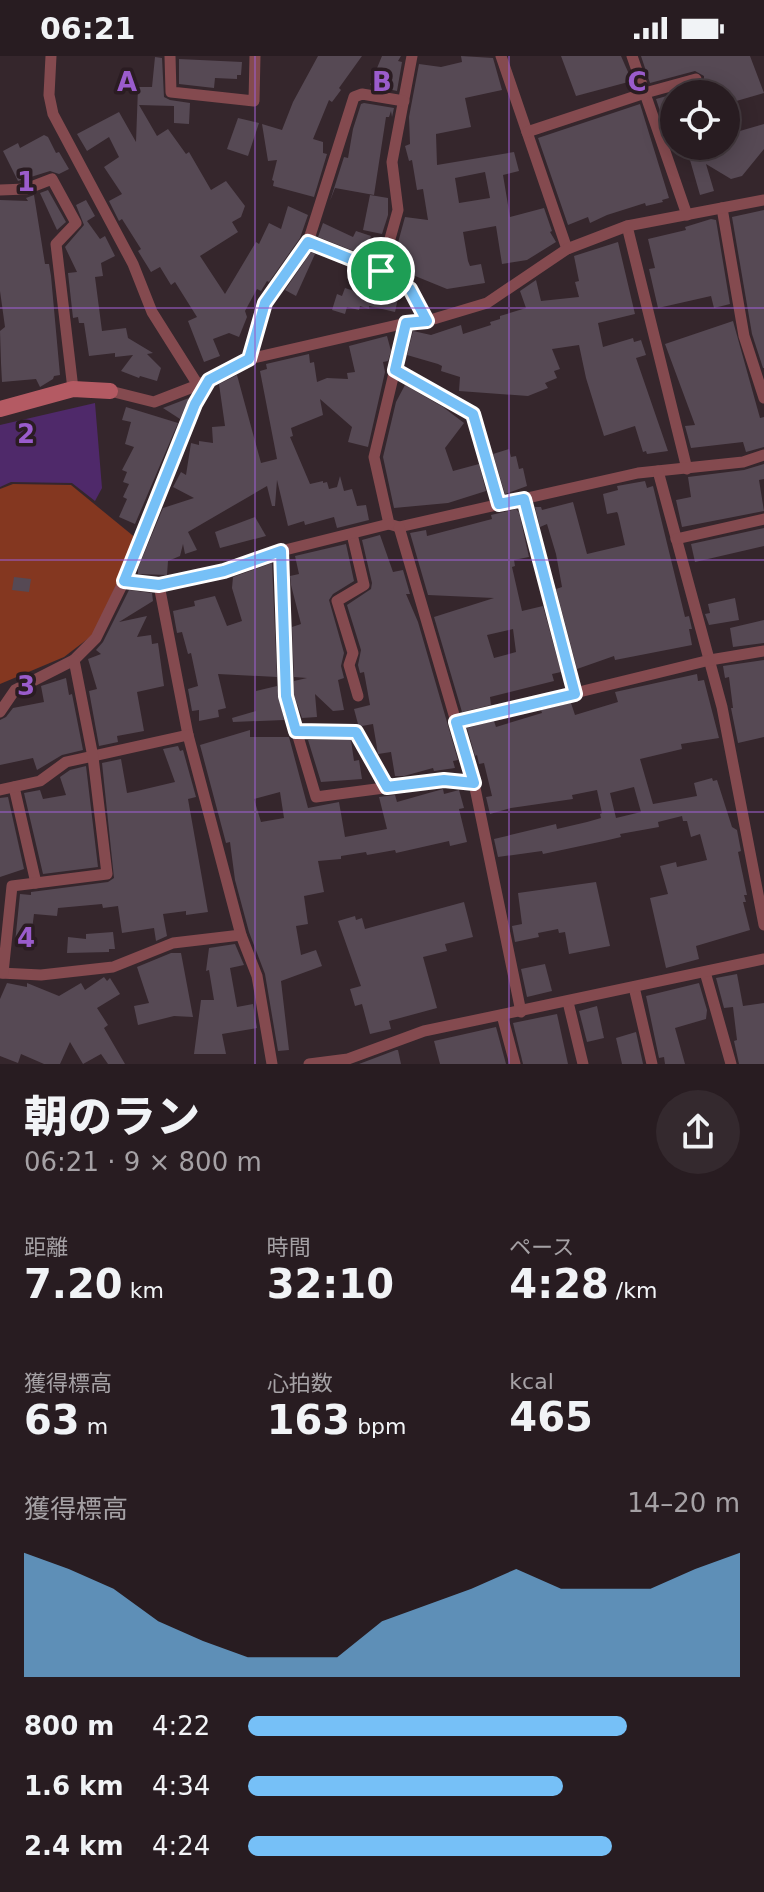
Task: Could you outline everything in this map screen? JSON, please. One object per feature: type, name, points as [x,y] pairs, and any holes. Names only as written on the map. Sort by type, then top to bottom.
[{"type":"street","points":[[51,56],[49,95],[53,114],[133,264],[152,312],[204,382]]},
{"type":"street","points":[[170,56],[171,92],[254,101],[255,56]]},
{"type":"street","points":[[381,271],[398,210],[392,162],[412,56]]},
{"type":"street","points":[[501,56],[567,249]]},
{"type":"street","points":[[632,56],[687,215]]},
{"type":"street","points":[[527,132],[696,79]]},
{"type":"street","points":[[249,359],[265,303],[308,242],[354,97],[362,94],[404,101]]},
{"type":"street","points":[[0,190],[26,189],[52,179],[76,223],[56,244],[73,389]]},
{"type":"street","points":[[0,409],[73,389],[110,391],[154,402],[249,359],[406,323],[427,321],[487,303],[567,249],[627,226],[764,200]]},
{"type":"street","points":[[722,208],[744,336],[764,398]]},
{"type":"street","points":[[627,226],[687,469]]},
{"type":"street","points":[[308,242],[381,271],[410,289],[427,321]]},
{"type":"street","points":[[406,323],[374,457],[474,783],[521,1012]]},
{"type":"street","points":[[395,370],[473,414],[499,504]]},
{"type":"street","points":[[0,712],[5,696],[74,660],[96,638],[124,581],[204,382]]},
{"type":"street","points":[[124,581],[159,585],[224,571],[281,551],[352,534],[638,473],[743,462],[764,455]]},
{"type":"street","points":[[658,471],[722,707],[764,925]]},
{"type":"street","points":[[524,499],[575,694]]},
{"type":"street","points":[[676,539],[764,519]]},
{"type":"street","points":[[352,534],[364,585],[337,601],[353,653],[349,665],[358,696]]},
{"type":"street","points":[[281,551],[286,696],[316,797],[444,780],[474,783]]},
{"type":"street","points":[[159,585],[188,735],[241,935],[257,976],[272,1064]]},
{"type":"street","points":[[456,722],[710,660],[764,651]]},
{"type":"street","points":[[74,660],[93,757],[107,874],[12,886],[1,973],[41,975],[113,967],[173,943],[241,935]]},
{"type":"street","points":[[296,731],[356,732],[387,787]]},
{"type":"street","points":[[0,790],[40,781],[66,762],[188,735]]},
{"type":"street","points":[[14,787],[36,883]]},
{"type":"street","points":[[309,1064],[348,1059],[424,1031],[764,959]]},
{"type":"street","points":[[705,972],[731,1064]]},
{"type":"street","points":[[634,987],[652,1064]]},
{"type":"street","points":[[568,1002],[583,1064]]},
{"type":"street","points":[[502,1015],[515,1064]]},
{"type":"shaded area","points":[[95,403],[102,488],[95,501],[72,483],[11,482],[0,487],[0,425]]},
{"type":"shaded area","points":[[13,484],[71,485],[137,539],[94,634],[64,657],[0,684],[0,489]]},
{"type":"building","points":[[318,56],[362,56],[332,102],[329,100],[313,139],[323,142],[323,153],[327,154],[314,197],[273,186],[277,160],[268,161],[262,124],[282,130]]},
{"type":"building","points":[[382,56],[401,56],[398,61],[402,62],[397,91],[370,85]]},
{"type":"building","points":[[461,56],[493,58],[502,90],[465,98],[471,127],[436,134],[437,165],[514,152],[519,171],[503,175],[510,217],[544,208],[556,242],[527,260],[502,264],[496,226],[463,232],[470,266],[481,264],[485,283],[447,289],[393,267],[393,261],[405,217],[428,220],[423,189],[417,190],[412,160],[409,161],[405,146],[410,144],[409,117],[419,64],[441,67],[462,62]],"holes":[[[485,172],[490,198],[459,203],[455,178]]]},
{"type":"building","points":[[561,56],[621,56],[632,81],[576,96]]},
{"type":"building","points":[[641,56],[750,56],[764,93],[740,100],[740,80],[704,80],[704,76],[695,71],[650,83]]},
{"type":"building","points":[[155,57],[162,58],[164,97],[190,103],[189,124],[174,123],[174,106],[139,105],[157,136],[168,129],[186,154],[189,152],[211,190],[226,181],[245,206],[241,217],[232,222],[238,232],[200,256],[225,294],[256,242],[259,244],[269,223],[281,229],[288,206],[308,215],[300,238],[269,282],[261,291],[257,289],[245,311],[247,317],[239,337],[229,333],[213,339],[220,356],[204,362],[188,321],[197,317],[175,282],[171,285],[160,267],[151,272],[138,251],[141,249],[122,219],[119,221],[109,201],[122,194],[104,167],[119,157],[109,137],[87,151],[77,134],[119,112],[136,142],[138,87],[152,87]]},
{"type":"building","points":[[179,59],[242,62],[241,75],[237,75],[237,79],[215,78],[214,88],[179,84]]},
{"type":"building","points":[[364,103],[394,108],[392,117],[391,111],[386,117],[374,195],[335,188],[330,201],[344,157],[348,158],[353,129]]},
{"type":"building","points":[[640,104],[669,198],[607,215],[590,223],[588,217],[568,225],[538,138]]},
{"type":"building","points":[[238,118],[259,123],[248,156],[227,149]]},
{"type":"building","points":[[764,124],[764,149],[742,176],[731,179],[706,164],[714,191],[700,195],[690,160],[740,160],[740,131]]},
{"type":"building","points":[[44,135],[69,169],[59,174],[50,171],[18,181],[3,151],[18,143],[20,148]]},
{"type":"building","points":[[48,190],[66,222],[57,230],[40,193]]},
{"type":"building","points":[[34,195],[45,264],[49,264],[51,276],[60,375],[40,387],[36,379],[2,382],[0,331],[5,327],[0,291],[0,200],[28,201],[26,198]]},
{"type":"building","points":[[370,195],[388,198],[388,215],[382,234],[363,230]]},
{"type":"building","points":[[86,200],[95,216],[87,221],[100,239],[105,236],[115,256],[101,263],[103,276],[95,277],[102,331],[126,328],[128,338],[153,353],[147,354],[161,368],[157,381],[121,371],[133,355],[115,357],[115,353],[89,356],[84,323],[79,323],[78,317],[73,318],[68,273],[77,272],[65,247],[84,225],[76,205]]},
{"type":"building","points":[[764,210],[763,368],[752,334],[732,217]]},
{"type":"building","points":[[716,220],[730,304],[714,308],[711,296],[658,308],[649,269],[655,268],[648,239],[686,230],[685,227]]},
{"type":"building","points":[[323,223],[353,237],[356,231],[371,236],[364,255],[318,237]]},
{"type":"building","points":[[618,242],[635,314],[598,323],[603,347],[633,338],[634,342],[641,340],[646,355],[636,358],[668,451],[643,452],[635,426],[604,436],[579,345],[552,349],[560,369],[554,371],[557,378],[545,383],[548,388],[528,396],[459,391],[460,377],[441,371],[442,366],[438,364],[407,355],[413,331],[431,335],[461,325],[463,334],[491,325],[490,322],[500,319],[500,316],[526,308],[520,291],[536,280],[541,301],[579,297],[574,256]]},
{"type":"building","points":[[311,252],[315,254],[296,296],[285,290]]},
{"type":"building","points":[[356,284],[399,294],[395,312],[369,306],[369,309],[360,306],[359,310],[347,307],[345,314],[332,310],[337,294],[342,296],[345,288],[354,291]]},
{"type":"building","points":[[733,321],[760,418],[764,417],[764,447],[746,452],[743,442],[691,448],[685,426],[695,425],[665,344]]},
{"type":"building","points":[[387,336],[391,351],[388,361],[383,362],[385,372],[368,447],[348,442],[352,427],[320,399],[323,415],[291,428],[293,436],[290,437],[310,484],[323,481],[327,482],[329,489],[337,487],[340,476],[344,491],[352,489],[357,506],[366,505],[369,520],[337,528],[334,517],[288,526],[277,480],[275,506],[272,506],[267,486],[188,532],[197,550],[185,554],[183,544],[180,556],[168,561],[167,575],[138,574],[163,508],[194,498],[173,487],[181,472],[186,475],[191,443],[213,443],[212,427],[225,426],[219,384],[237,375],[261,463],[277,459],[260,371],[267,369],[266,364],[309,354],[310,363],[314,362],[317,382],[327,378],[348,379],[347,373],[355,372],[349,346]]},
{"type":"building","points":[[405,385],[464,423],[445,448],[453,471],[479,464],[486,491],[448,503],[394,508],[383,457],[396,402]]},
{"type":"building","points":[[189,398],[180,419],[163,408]]},
{"type":"building","points":[[126,407],[178,423],[135,524],[119,517],[127,499],[123,497],[129,484],[123,482],[127,472],[122,470],[134,447],[125,444],[131,422],[122,420]]},
{"type":"building","points":[[509,449],[511,457],[516,456],[519,469],[523,468],[527,486],[505,494],[493,454]]},
{"type":"building","points":[[764,464],[764,479],[759,480],[764,511],[682,527],[676,500],[691,497],[688,477],[744,470]]},
{"type":"building","points":[[645,481],[647,488],[653,486],[685,617],[689,616],[692,645],[615,660],[614,656],[577,669],[556,589],[562,587],[556,554],[547,524],[540,527],[535,507],[542,510],[573,502],[587,554],[621,546],[625,545],[618,514],[607,514],[603,494],[618,490],[617,486]]},
{"type":"building","points":[[516,509],[519,512],[529,557],[514,560],[515,566],[512,567],[522,611],[543,606],[561,672],[552,674],[554,681],[490,697],[491,705],[462,712],[434,617],[494,598],[428,595],[410,533],[426,530],[427,536],[492,519],[491,515]],"holes":[[[513,629],[516,652],[494,658],[487,635]]]},
{"type":"building","points":[[255,517],[266,536],[220,548],[215,532]]},
{"type":"building","points":[[764,528],[764,546],[695,562],[691,544]]},
{"type":"building","points":[[380,535],[393,572],[403,570],[410,594],[406,594],[418,622],[458,760],[453,761],[455,768],[434,771],[433,768],[395,776],[391,752],[378,754],[373,724],[358,724],[354,709],[370,705],[364,672],[360,673],[358,665],[361,650],[347,605],[371,589],[362,540]]},
{"type":"building","points":[[346,544],[354,581],[329,600],[344,653],[341,666],[344,678],[338,680],[344,710],[333,711],[315,694],[317,717],[302,718],[294,695],[294,681],[307,678],[294,677],[292,627],[301,624],[290,576],[299,574],[295,556]]},
{"type":"building","points":[[272,563],[277,677],[218,674],[226,708],[218,710],[219,717],[199,721],[199,710],[192,711],[188,689],[198,686],[191,653],[188,654],[182,632],[177,633],[173,611],[195,606],[194,601],[215,596],[227,626],[242,621],[232,588],[233,577]]},
{"type":"building","points":[[14,577],[31,579],[29,592],[12,590]]},
{"type":"building","points":[[129,590],[152,593],[153,601],[119,622],[147,616],[137,637],[151,635],[152,644],[158,643],[164,686],[137,692],[144,731],[117,736],[118,742],[99,746],[89,691],[97,689],[88,659],[101,654],[96,650]]},
{"type":"building","points":[[735,598],[739,620],[709,625],[705,614],[710,613],[708,604]]},
{"type":"building","points":[[764,620],[764,643],[733,647],[730,628]]},
{"type":"building","points":[[764,660],[764,737],[738,743],[729,677],[725,678],[723,666]]},
{"type":"building","points":[[697,674],[698,681],[704,680],[719,738],[681,744],[682,749],[640,759],[653,804],[697,796],[694,783],[712,778],[713,781],[717,780],[732,827],[737,830],[741,851],[738,852],[747,895],[744,895],[746,902],[743,902],[750,930],[696,946],[699,959],[666,968],[650,898],[668,894],[660,866],[676,862],[677,867],[707,860],[700,834],[691,837],[687,821],[683,821],[682,816],[658,822],[659,827],[620,834],[621,837],[604,841],[543,854],[542,851],[498,857],[494,839],[556,824],[557,829],[601,818],[597,790],[572,795],[573,799],[490,814],[486,797],[492,796],[484,763],[479,764],[475,756],[467,728],[494,721],[496,727],[542,713],[541,710],[571,703],[575,715],[618,702],[615,692]],"holes":[[[634,787],[641,812],[616,818],[610,793]]]},
{"type":"building","points":[[66,678],[83,750],[62,755],[37,770],[33,758],[0,765],[0,720],[13,708],[44,702],[41,686]]},
{"type":"building","points":[[277,686],[284,720],[233,722],[232,718],[256,711],[256,691]]},
{"type":"building","points":[[250,730],[250,737],[289,737],[308,808],[339,802],[345,837],[387,829],[379,797],[395,795],[397,802],[443,789],[444,794],[459,790],[464,808],[459,809],[467,842],[450,846],[449,841],[396,853],[395,850],[367,855],[366,852],[318,861],[324,892],[304,896],[308,924],[296,926],[301,955],[316,950],[322,966],[281,981],[289,1050],[278,1051],[265,974],[249,932],[235,880],[230,842],[226,843],[200,745]],"holes":[[[280,792],[284,818],[261,822],[254,799]]]},
{"type":"building","points":[[308,740],[351,740],[354,761],[359,760],[362,779],[321,782]]},
{"type":"building","points":[[178,746],[180,751],[183,750],[196,797],[188,799],[208,912],[163,914],[167,936],[156,941],[154,928],[122,933],[118,906],[103,908],[102,904],[58,908],[57,916],[34,914],[30,945],[15,943],[20,894],[31,895],[31,892],[108,882],[114,878],[102,763],[121,759],[127,793],[137,791],[175,782],[163,749]]},
{"type":"building","points":[[86,766],[98,867],[43,874],[24,793],[40,790],[43,799],[66,795],[60,777],[70,770]]},
{"type":"building","points":[[8,797],[24,869],[0,877],[0,798]]},
{"type":"building","points":[[596,882],[610,946],[569,954],[565,932],[559,933],[558,929],[515,942],[512,926],[522,924],[518,893]]},
{"type":"building","points":[[464,902],[473,937],[445,944],[447,951],[423,957],[437,1008],[389,1021],[391,1029],[370,1034],[362,1004],[355,1006],[350,989],[361,986],[338,921],[355,916],[356,920],[362,918],[365,929]]},
{"type":"building","points":[[113,932],[115,949],[109,949],[109,952],[67,953],[68,937],[86,939],[86,934]]},
{"type":"building","points":[[235,944],[244,965],[230,968],[237,1007],[253,1004],[257,1028],[222,1034],[226,1054],[194,1054],[201,1000],[214,1000],[209,970],[206,971],[209,948]]},
{"type":"building","points":[[171,953],[181,953],[193,1017],[174,1016],[138,1025],[134,1006],[149,1003],[137,967]]},
{"type":"building","points":[[545,964],[552,991],[527,997],[521,969]]},
{"type":"building","points":[[737,974],[743,1006],[764,1003],[764,1064],[739,1064],[734,1041],[737,1040],[733,1007],[724,1008],[716,978]]},
{"type":"building","points":[[104,977],[107,981],[110,978],[120,994],[97,1008],[108,1025],[104,1028],[125,1064],[108,1064],[101,1054],[83,1064],[70,1042],[60,1064],[44,1064],[21,1054],[18,1063],[0,1056],[0,999],[7,983],[27,987],[27,983],[59,996],[81,983],[85,990]]},
{"type":"building","points":[[699,983],[707,1010],[706,1019],[675,1028],[685,1064],[665,1064],[664,1057],[659,1058],[646,996]]},
{"type":"building","points":[[597,1006],[604,1038],[587,1042],[579,1011]]},
{"type":"building","points":[[557,1014],[568,1064],[523,1064],[513,1023]]},
{"type":"building","points":[[496,1027],[506,1064],[440,1064],[434,1041]]},
{"type":"building","points":[[636,1032],[643,1064],[622,1064],[616,1038]]},
{"type":"building","points":[[396,1050],[401,1064],[359,1064]]},
{"type":"route","points":[[308,242],[381,271],[410,289],[427,321],[406,323],[395,370],[473,414],[499,504],[524,499],[575,694],[456,722],[474,783],[444,780],[387,787],[356,732],[296,731],[286,696],[281,551],[224,571],[159,585],[124,581],[195,404],[209,380],[249,359],[265,303],[308,242]]}]
